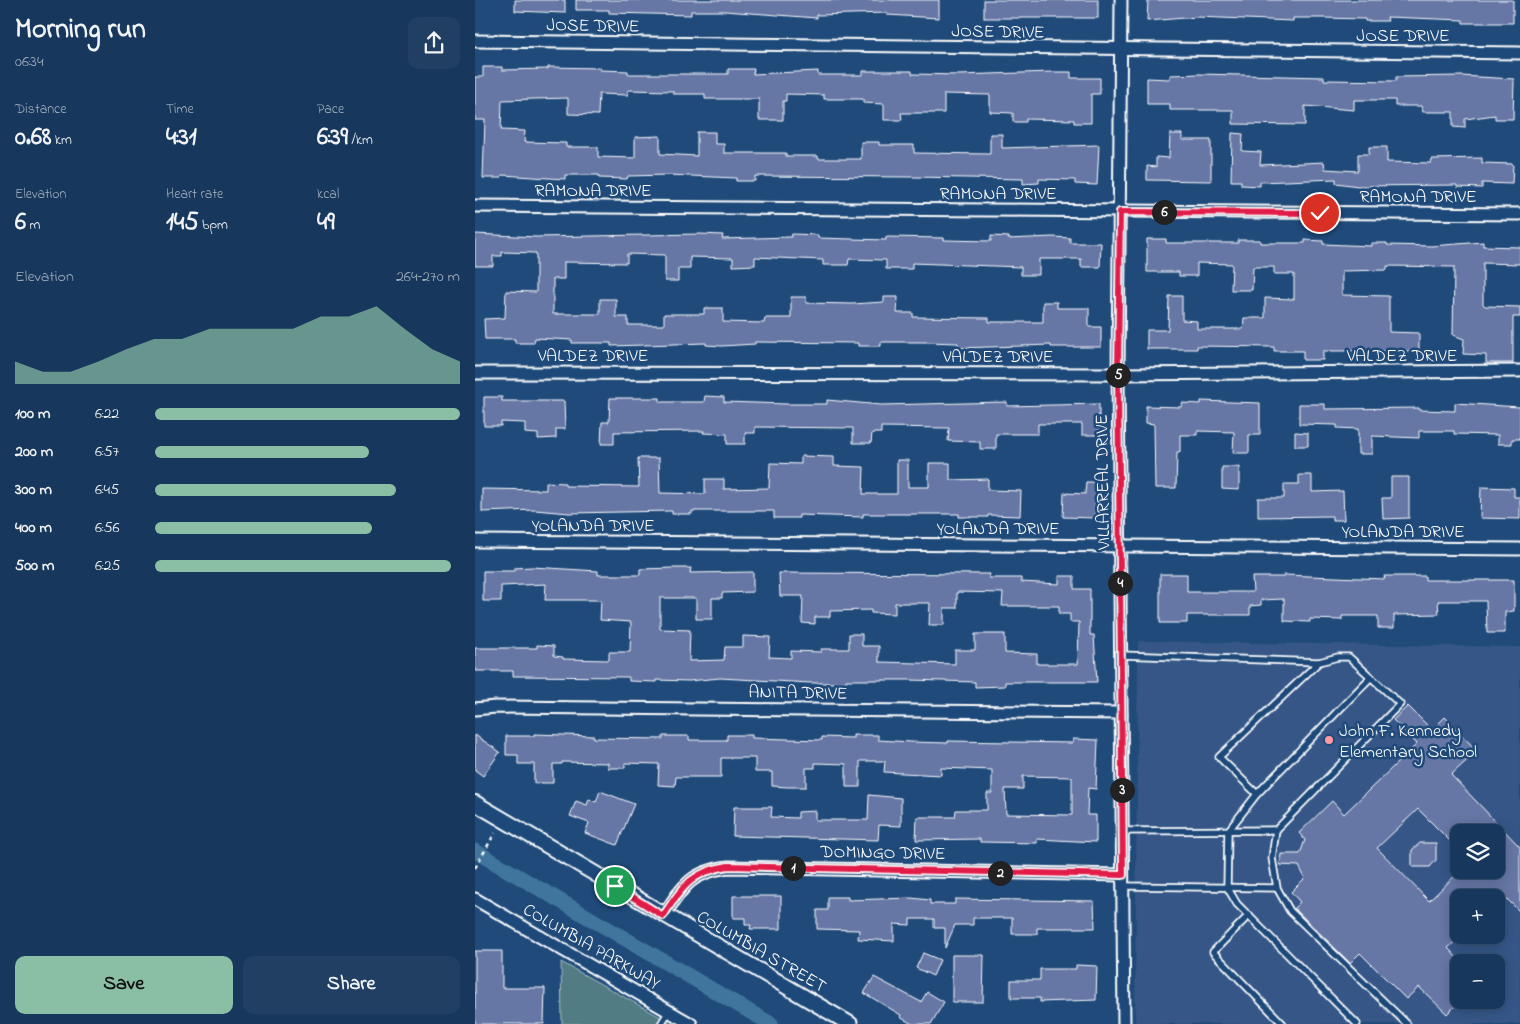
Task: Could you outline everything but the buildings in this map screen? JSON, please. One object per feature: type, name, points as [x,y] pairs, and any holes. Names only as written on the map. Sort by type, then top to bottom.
[{"type":"street","name":"VILLARREAL DRIVE","points":[[1121,0],[1118,374],[1124,1024]]},
{"type":"street","name":"JOSE DRIVE","points":[[475,41],[1121,50],[1520,53]]},
{"type":"street","name":"RAMONA DRIVE","points":[[475,206],[1520,214]]},
{"type":"street","name":"VALDEZ DRIVE","points":[[475,372],[1118,374],[1520,372]]},
{"type":"street","name":"YOLANDA DRIVE","points":[[475,541],[1520,549]]},
{"type":"street","name":"ANITA DRIVE","points":[[475,709],[505,707],[1121,713]]},
{"type":"street","name":"COLUMBIA STREET","points":[[475,803],[663,916],[850,1024]]},
{"type":"street","name":"DOMINGO DRIVE","points":[[663,916],[685,885],[697,875],[709,869],[728,866],[1123,880]]},
{"type":"street","name":"COLUMBIA PARKWAY","points":[[475,899],[691,1024]]},
{"type":"lane","points":[[1121,655],[1319,662],[1338,657],[1349,657],[1400,704],[1276,830],[1272,858],[1277,888],[1290,911],[1407,1024]]},
{"type":"lane","points":[[1257,794],[1219,757],[1319,662]]},
{"type":"lane","points":[[1357,1024],[1237,904],[1227,887],[1228,831],[1257,794],[1371,677]]},
{"type":"lane","points":[[1122,831],[1276,830]]},
{"type":"lane","points":[[1123,880],[1227,887],[1277,888]]},
{"type":"lane","points":[[1249,916],[1213,952],[1283,1024]]},
{"type":"lane","points":[[661,1024],[669,1011]]},
{"type":"path","points":[[475,868],[495,833]]},
{"type":"shaded area","name":"John F. Kennedy Elementary School","points":[[1138,641],[1520,647],[1520,1024],[1135,1024]]},
{"type":"green space","points":[[561,962],[673,1024],[562,1024]]},
{"type":"waterway","points":[[475,851],[771,1024]]},
{"type":"place","name":"John F. Kennedy Elementary School","points":[[1329,740]]},
{"type":"route","points":[[615,886],[663,916],[685,885],[697,875],[709,869],[728,866],[1123,875],[1118,374],[1120,212],[1320,213]]}]
